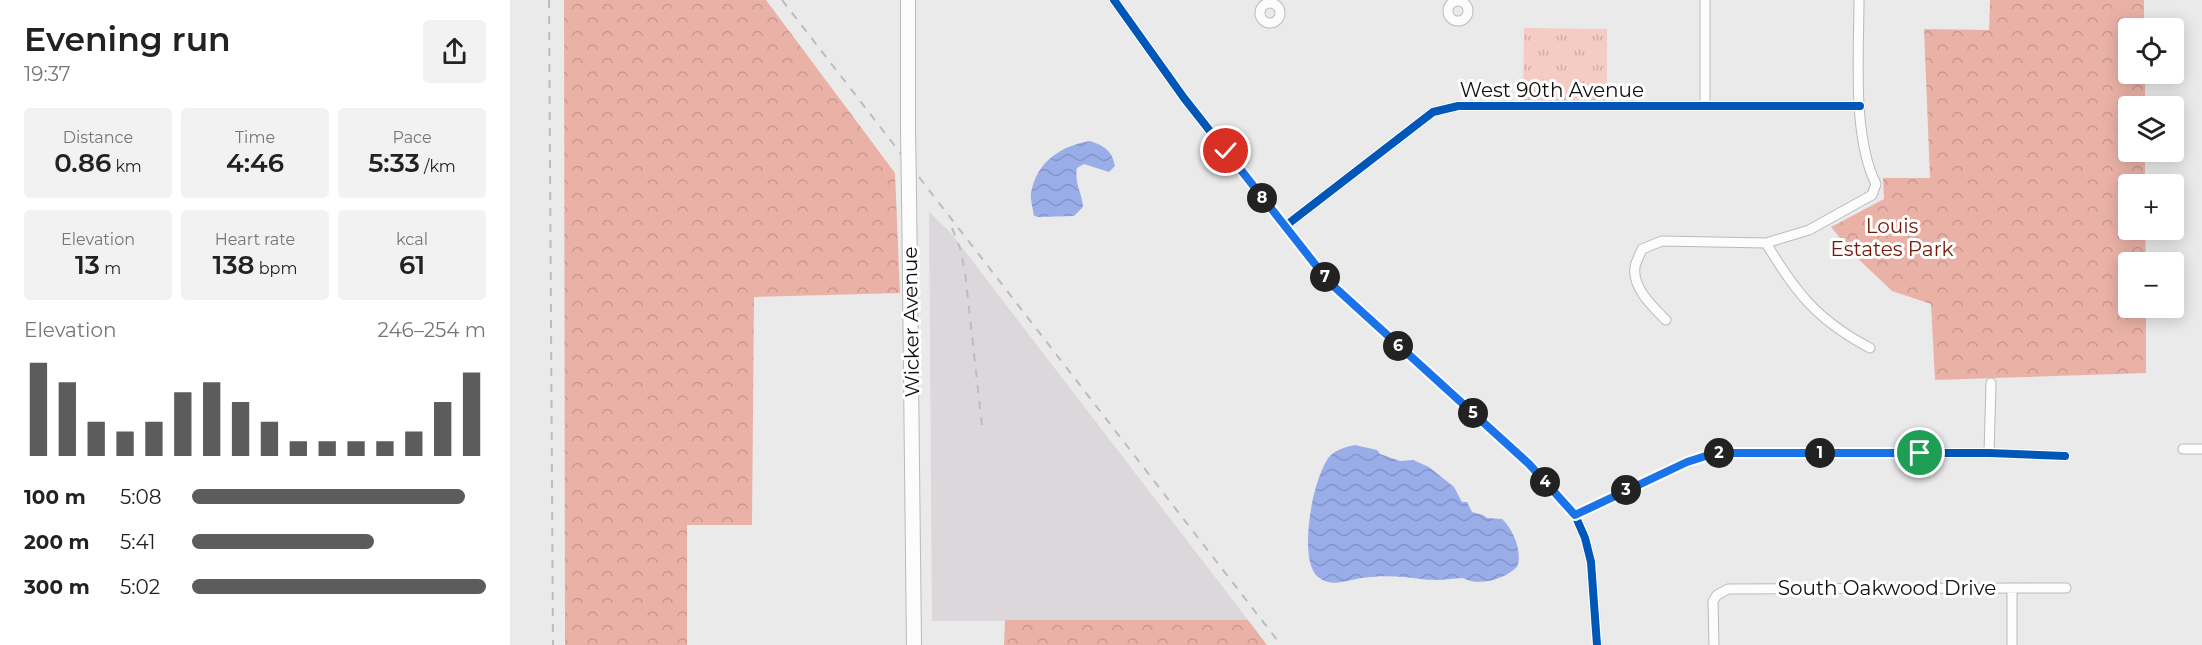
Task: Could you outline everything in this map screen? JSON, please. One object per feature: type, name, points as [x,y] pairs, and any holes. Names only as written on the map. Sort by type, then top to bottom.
[{"type":"highway","name":"Wicker Avenue","points":[[908,0],[914,645]]},
{"type":"street","points":[[1114,0],[1184,98],[1329,282],[1529,464],[1575,515],[1585,538],[1591,562],[1597,645]]},
{"type":"street","points":[[1705,0],[1705,106]]},
{"type":"street","points":[[1666,320],[1648,301],[1635,280],[1635,266],[1642,249],[1662,241],[1766,243],[1809,230],[1872,195],[1876,184],[1862,141],[1859,0]]},
{"type":"street","name":"West 90th Avenue","points":[[1284,227],[1433,112],[1458,106],[1860,106]]},
{"type":"street","points":[[1766,243],[1788,279],[1820,317],[1847,336],[1870,348]]},
{"type":"street","points":[[1989,453],[1991,383]]},
{"type":"street","points":[[2183,449],[2202,449]]},
{"type":"street","points":[[1575,515],[1687,462],[1715,453],[1989,453],[2065,456]]},
{"type":"street","points":[[2012,588],[2012,645]]},
{"type":"street","name":"South Oakwood Drive","points":[[1714,645],[1713,601],[1717,594],[1728,589],[2066,588]]},
{"type":"shaded area","points":[[929,212],[951,233],[1248,620],[932,621]]},
{"type":"green space","points":[[564,0],[766,0],[895,173],[900,293],[754,297],[752,525],[687,525],[687,645],[565,645]]},
{"type":"green space","name":"Louis Estates Park","points":[[1990,0],[2144,0],[2144,18],[2118,18],[2118,84],[2145,84],[2145,96],[2118,96],[2118,162],[2145,162],[2145,174],[2118,174],[2118,240],[2145,240],[2146,252],[2118,252],[2118,318],[2146,318],[2146,373],[1935,380],[1931,304],[1892,291],[1853,254],[1831,227],[1884,199],[1883,178],[1930,178],[1924,29],[1989,30]]},
{"type":"green space","points":[[1524,28],[1607,29],[1607,102],[1523,101]]},
{"type":"green space","points":[[1005,620],[1248,620],[1267,645],[1004,645]]},
{"type":"water","points":[[1090,141],[1107,149],[1115,166],[1109,172],[1084,164],[1077,168],[1083,207],[1074,216],[1034,216],[1031,193],[1039,172],[1060,151]]},
{"type":"water","points":[[1355,445],[1377,450],[1380,454],[1400,461],[1413,460],[1429,467],[1454,487],[1462,502],[1467,502],[1472,512],[1487,518],[1502,519],[1516,541],[1519,555],[1517,567],[1506,575],[1484,582],[1469,581],[1463,578],[1431,580],[1384,576],[1334,583],[1318,577],[1312,568],[1309,554],[1308,536],[1313,498],[1324,466],[1330,456],[1339,450]]},
{"type":"railway","points":[[549,0],[553,645]]},
{"type":"railway","points":[[782,0],[1281,645]]},
{"type":"railway","points":[[952,228],[960,248],[965,272],[982,426]]},
{"type":"cycle path","points":[[1114,0],[1184,98],[1329,282],[1529,464],[1575,515],[1585,538],[1591,562],[1597,645]]},
{"type":"cycle path","points":[[1284,227],[1433,112],[1458,106],[1860,106]]},
{"type":"cycle path","points":[[1575,515],[1687,462],[1715,453],[1989,453],[2065,456]]},
{"type":"route","points":[[1226,151],[1329,282],[1529,464],[1575,515],[1687,462],[1715,453],[1920,453]]}]
